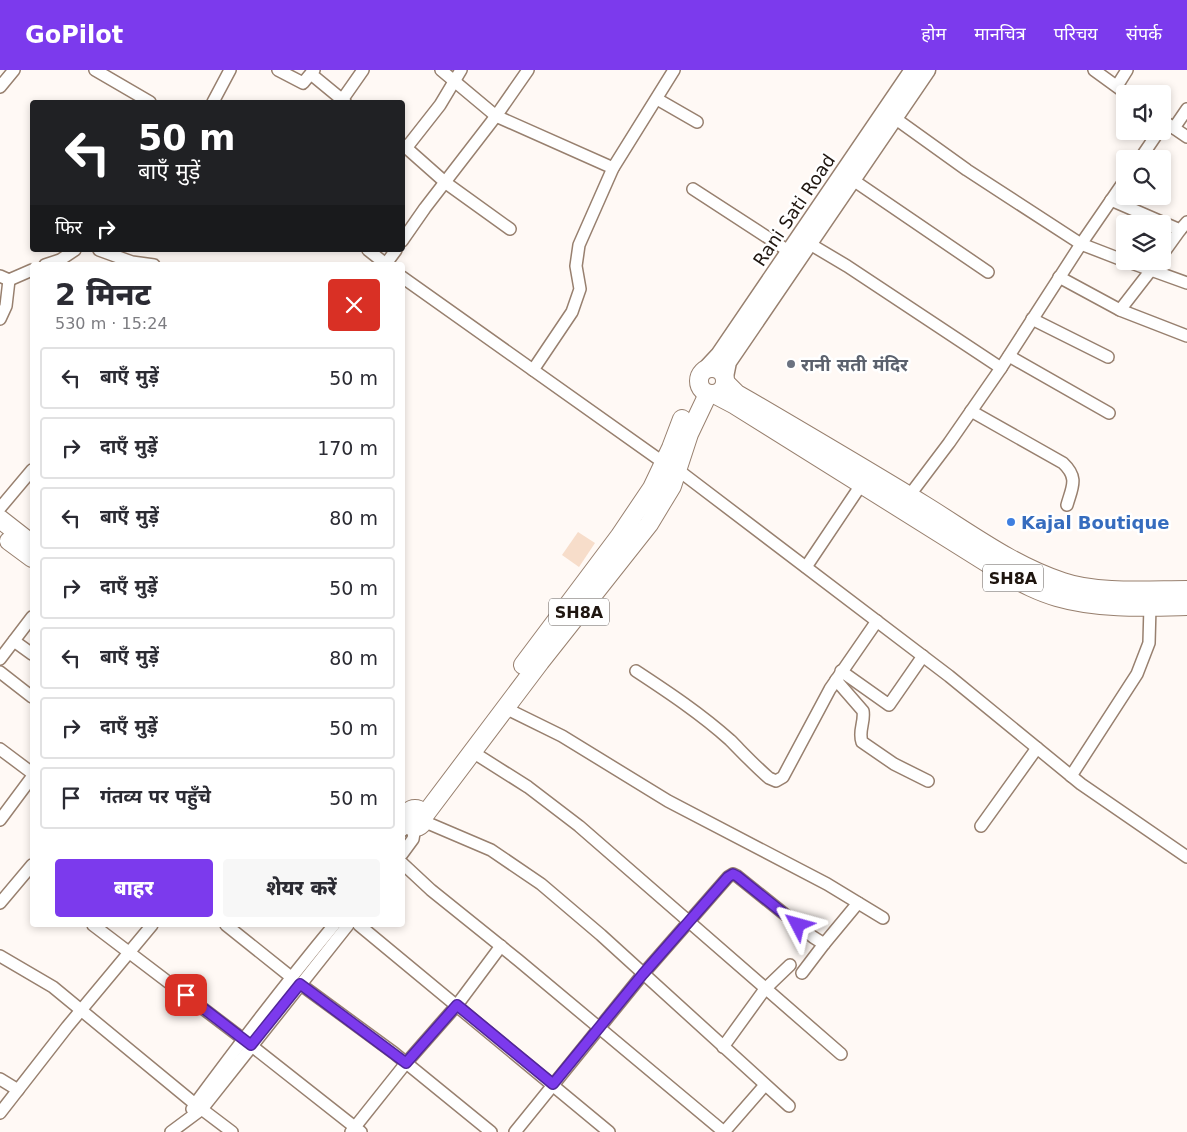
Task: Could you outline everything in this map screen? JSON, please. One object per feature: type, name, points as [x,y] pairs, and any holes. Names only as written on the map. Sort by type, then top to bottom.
[{"type":"main road","name":"SH8A","points":[[411,818],[471,751],[649,524],[666,498],[671,466],[684,413],[713,384]]},
{"type":"main road","name":"SH8A","points":[[713,384],[734,405],[1005,574],[1044,593],[1081,602],[1187,606]]},
{"type":"main road","name":"SH8A","points":[[713,384],[737,394],[1032,570],[1064,582],[1098,588],[1187,590]]},
{"type":"main road","name":"SH8A","points":[[411,818],[453,756],[619,537],[652,488],[671,466]]},
{"type":"main road","points":[[0,519],[30,542]]},
{"type":"main road","points":[[0,534],[30,556]]},
{"type":"street","points":[[0,87],[14,70]]},
{"type":"street","points":[[95,70],[147,100]]},
{"type":"street","points":[[214,100],[230,70]]},
{"type":"street","points":[[278,70],[303,83],[313,71]]},
{"type":"street","points":[[344,100],[363,70]]},
{"type":"street","points":[[441,70],[496,116],[613,168]]},
{"type":"street","points":[[405,144],[440,105],[462,70]]},
{"type":"street","points":[[405,237],[496,116],[528,70]]},
{"type":"street","points":[[533,370],[572,312],[580,289],[576,266],[578,245],[613,168],[674,70]]},
{"type":"street","name":"Rani Sati Road","points":[[713,384],[719,355],[790,252],[891,115],[913,70]]},
{"type":"street","points":[[713,384],[853,180],[891,115],[927,70]]},
{"type":"street","points":[[1094,70],[1116,85]]},
{"type":"street","points":[[1118,85],[1127,70]]},
{"type":"street","points":[[313,71],[311,74],[342,100]]},
{"type":"street","points":[[657,99],[697,122]]},
{"type":"street","points":[[1171,120],[1187,108]]},
{"type":"street","points":[[891,115],[967,170],[1081,244],[1116,257]]},
{"type":"street","points":[[1171,128],[1187,137]]},
{"type":"street","points":[[405,146],[446,183],[510,229]]},
{"type":"street","points":[[853,180],[988,272]]},
{"type":"street","points":[[692,189],[790,252]]},
{"type":"street","points":[[909,496],[1001,368],[1116,193]]},
{"type":"street","points":[[1111,200],[1184,226],[1171,243]]},
{"type":"street","points":[[810,244],[847,266],[1001,368]]},
{"type":"street","points":[[54,262],[72,252]]},
{"type":"street","points":[[104,252],[132,262]]},
{"type":"street","points":[[370,252],[382,262]]},
{"type":"street","points":[[1120,310],[1151,270]]},
{"type":"street","points":[[1162,270],[1187,282]]},
{"type":"street","points":[[0,319],[6,306],[5,278],[30,271]]},
{"type":"street","points":[[1059,277],[1120,310],[1187,336]]},
{"type":"street","points":[[405,279],[671,466],[923,656],[1071,776],[1187,857]]},
{"type":"street","points":[[1032,319],[1108,357]]},
{"type":"street","points":[[1009,356],[1109,413]]},
{"type":"street","points":[[971,411],[1069,468],[1073,474],[1073,482],[1067,506]]},
{"type":"street","points":[[0,508],[30,472]]},
{"type":"street","points":[[806,567],[861,485]]},
{"type":"street","points":[[1071,776],[1137,674],[1149,642],[1150,606]]},
{"type":"street","points":[[636,671],[662,688],[730,740],[769,778],[776,781],[784,776],[839,676],[877,621]]},
{"type":"street","points":[[0,659],[30,622]]},
{"type":"street","points":[[0,639],[30,653]]},
{"type":"street","points":[[839,676],[889,705],[923,656]]},
{"type":"street","points":[[0,672],[30,695]]},
{"type":"street","points":[[839,676],[863,711],[864,717],[860,732],[862,742],[894,764],[928,781]]},
{"type":"street","points":[[505,708],[562,736],[668,801],[828,884],[883,918]]},
{"type":"street","points":[[981,826],[1037,748]]},
{"type":"street","points":[[0,749],[30,773]]},
{"type":"street","points":[[471,751],[528,787],[579,826],[840,1054]]},
{"type":"street","points":[[0,820],[30,778]]},
{"type":"street","points":[[405,850],[413,839],[411,818],[491,850],[541,884],[789,1106]]},
{"type":"street","points":[[405,866],[431,890],[724,1132],[765,1085]]},
{"type":"street","points":[[0,903],[30,873]]},
{"type":"street","points":[[515,1132],[643,974],[728,877],[733,874],[812,937],[824,944]]},
{"type":"street","points":[[802,973],[858,903]]},
{"type":"street","points":[[96,927],[247,1042],[355,1130],[406,1063],[457,1005],[501,946]]},
{"type":"street","points":[[0,1113],[150,927]]},
{"type":"street","points":[[228,927],[295,981],[406,1063],[491,1132]]},
{"type":"street","points":[[171,1132],[188,1118],[198,1106],[295,981],[333,927]]},
{"type":"street","points":[[295,981],[346,927]]},
{"type":"street","points":[[361,927],[609,1132]]},
{"type":"street","points":[[0,956],[53,987],[232,1132]]},
{"type":"street","points":[[723,1046],[765,989],[790,965]]},
{"type":"street","points":[[0,1079],[18,1090]]},
{"type":"building","points":[[578,532],[595,543],[579,567],[562,555]]},
{"type":"place","name":"रानी सती मंदिर","points":[[791,364]]},
{"type":"place","name":"Kajal Boutique","points":[[1011,522]]},
{"type":"route","points":[[186,995],[251,1045],[300,984],[406,1063],[457,1005],[553,1084],[643,974],[728,877],[733,874],[737,876],[798,925]]}]
